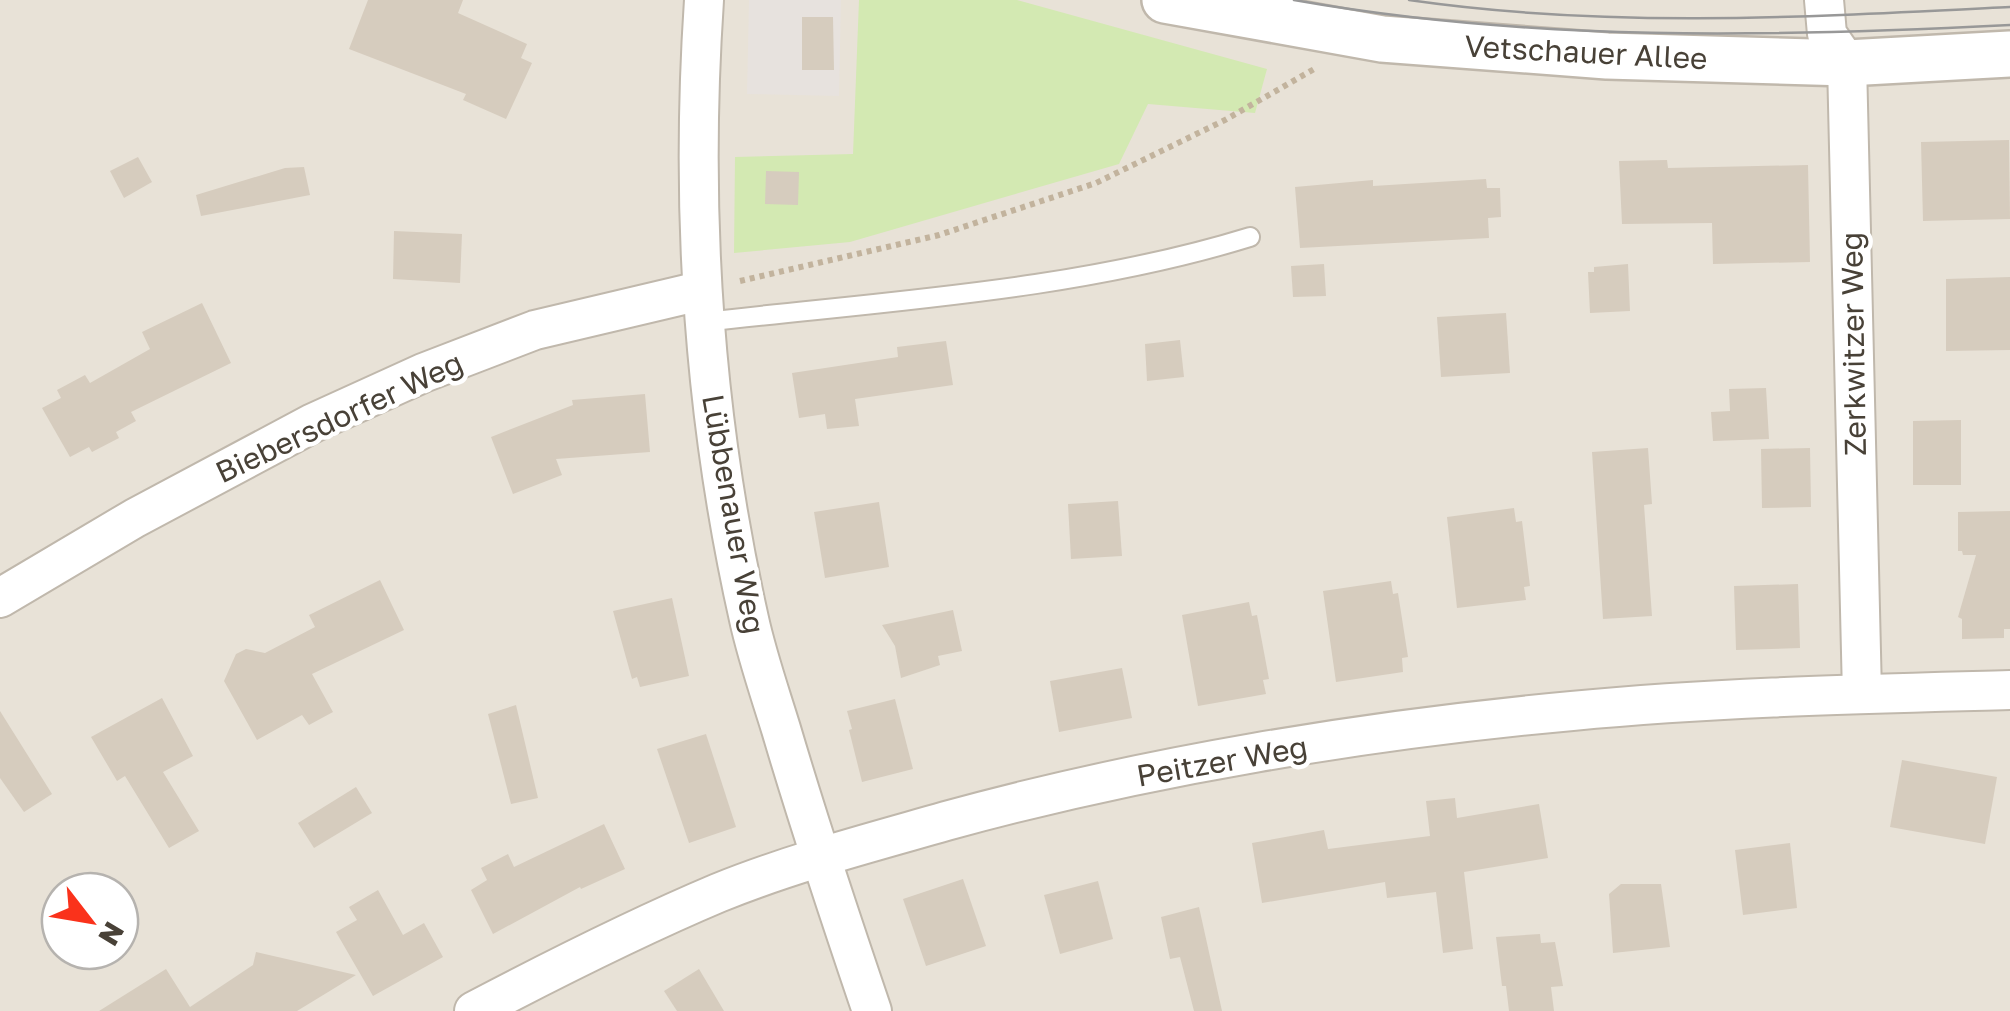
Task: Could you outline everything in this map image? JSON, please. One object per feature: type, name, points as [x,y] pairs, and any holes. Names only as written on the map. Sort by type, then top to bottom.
[{"type":"street","name":"Lübbenauer Weg","points":[[704,0],[698,130],[702,306],[722,479],[750,622],[819,857],[872,1011]]},
{"type":"street","name":"Vetschauer Allee","points":[[1166,0],[1382,39],[1608,56],[1846,63],[2010,54]]},
{"type":"street","name":"Zerkwitzer Weg","points":[[1824,0],[1827,34],[1846,63],[1862,694]]},
{"type":"street","name":"Biebersdorfer Weg","points":[[0,598],[136,518],[313,423],[423,373],[534,330],[702,306]]},
{"type":"street","name":"Peitzer Weg","points":[[474,1011],[574,959],[718,893],[819,857],[1090,785],[1346,740],[1575,710],[2010,690]]},
{"type":"lane","points":[[702,306],[1027,284],[1182,258],[1250,237]]},
{"type":"path","points":[[702,306],[1096,183],[1225,120],[1322,64],[1327,29]]},
{"type":"shaded area","points":[[0,0],[2010,0],[2010,1011],[0,1011]]},
{"type":"shaded area","points":[[749,0],[841,0],[839,96],[747,94]]},
{"type":"green space","points":[[859,0],[1017,0],[1267,69],[1255,113],[1148,104],[1119,164],[850,242],[734,253],[735,157],[853,154]]},
{"type":"building","points":[[368,0],[463,0],[458,13],[527,44],[521,58],[532,63],[506,119],[463,100],[466,94],[349,49]]},
{"type":"building","points":[[802,17],[833,17],[834,70],[802,70]]},
{"type":"building","points":[[2009,140],[2010,219],[1923,221],[1921,142]]},
{"type":"building","points":[[138,157],[152,182],[124,198],[110,171]]},
{"type":"building","points":[[1667,160],[1668,168],[1808,165],[1810,262],[1713,264],[1712,223],[1622,224],[1619,161]]},
{"type":"building","points":[[304,167],[310,195],[201,216],[196,195],[285,168]]},
{"type":"building","points":[[766,171],[799,172],[798,205],[765,204]]},
{"type":"building","points":[[1486,179],[1487,188],[1500,188],[1501,217],[1488,218],[1489,238],[1300,248],[1295,187],[1373,180],[1373,186]]},
{"type":"building","points":[[394,231],[462,234],[460,283],[393,279]]},
{"type":"building","points":[[1324,264],[1326,296],[1293,297],[1291,266]]},
{"type":"building","points":[[1628,264],[1630,311],[1590,313],[1588,272],[1594,272],[1594,267]]},
{"type":"building","points":[[2010,277],[2010,350],[1946,351],[1946,279]]},
{"type":"building","points":[[202,303],[231,363],[131,412],[136,421],[116,432],[119,438],[92,452],[89,447],[70,457],[42,408],[61,398],[57,390],[85,375],[90,383],[150,349],[142,332]]},
{"type":"building","points":[[1506,313],[1510,373],[1441,377],[1437,317]]},
{"type":"building","points":[[1180,340],[1184,377],[1147,381],[1145,344]]},
{"type":"building","points":[[946,341],[953,385],[855,399],[859,426],[827,429],[825,414],[799,418],[792,373],[898,357],[897,347]]},
{"type":"building","points":[[1766,388],[1769,439],[1713,441],[1711,412],[1730,411],[1729,389]]},
{"type":"building","points":[[645,394],[650,452],[556,459],[562,475],[513,494],[491,437],[573,405],[572,400]]},
{"type":"building","points":[[1961,420],[1961,485],[1913,485],[1913,421]]},
{"type":"building","points":[[1648,448],[1652,504],[1644,505],[1652,616],[1603,619],[1592,452]]},
{"type":"building","points":[[1810,448],[1811,507],[1762,508],[1761,449]]},
{"type":"building","points":[[1118,501],[1122,556],[1071,559],[1068,504]]},
{"type":"building","points":[[879,502],[889,567],[825,578],[814,512]]},
{"type":"building","points":[[1514,508],[1516,522],[1522,521],[1530,586],[1524,587],[1526,600],[1457,608],[1447,517]]},
{"type":"building","points":[[2010,511],[2010,629],[2004,629],[2004,638],[1962,639],[1962,619],[1958,617],[1976,555],[1958,551],[1958,512]]},
{"type":"building","points":[[380,580],[404,630],[312,674],[333,712],[309,725],[302,715],[257,740],[224,681],[236,654],[246,649],[265,653],[315,627],[309,615]]},
{"type":"building","points":[[1391,581],[1393,594],[1398,593],[1408,657],[1402,658],[1403,672],[1336,682],[1323,591]]},
{"type":"building","points":[[1798,584],[1800,648],[1736,650],[1734,586]]},
{"type":"building","points":[[672,598],[689,676],[640,687],[637,677],[632,679],[613,611]]},
{"type":"building","points":[[1249,602],[1252,616],[1257,615],[1269,679],[1263,680],[1266,694],[1198,706],[1182,615]]},
{"type":"building","points":[[953,610],[962,651],[938,656],[940,665],[901,678],[895,646],[882,625]]},
{"type":"building","points":[[1122,668],[1132,718],[1059,732],[1050,681]]},
{"type":"building","points":[[162,698],[193,756],[163,772],[199,831],[169,848],[125,776],[117,781],[91,737]]},
{"type":"building","points":[[895,699],[913,769],[862,782],[847,711]]},
{"type":"building","points":[[516,705],[538,798],[511,804],[488,714]]},
{"type":"building","points":[[0,711],[52,794],[24,812],[0,778]]},
{"type":"building","points":[[706,734],[736,827],[689,843],[657,749]]},
{"type":"building","points":[[1902,760],[1997,777],[1985,844],[1890,827]]},
{"type":"building","points":[[356,787],[372,813],[314,848],[298,823]]},
{"type":"building","points":[[1455,798],[1457,818],[1539,804],[1548,858],[1464,872],[1473,949],[1443,953],[1436,892],[1387,898],[1385,882],[1262,903],[1252,843],[1324,830],[1328,849],[1430,836],[1426,801]]},
{"type":"building","points":[[604,824],[625,869],[580,887],[493,934],[471,890],[487,880],[481,868],[508,854],[514,867]]},
{"type":"building","points":[[1790,843],[1797,908],[1743,915],[1735,850]]},
{"type":"building","points":[[963,879],[986,946],[926,966],[903,899]]},
{"type":"building","points":[[1098,881],[1113,939],[1060,954],[1044,895]]},
{"type":"building","points":[[1621,884],[1661,884],[1670,947],[1613,953],[1609,894]]},
{"type":"building","points":[[378,890],[403,935],[424,923],[443,957],[373,996],[336,932],[357,920],[349,907]]},
{"type":"building","points":[[1199,907],[1222,1011],[1194,1011],[1180,957],[1170,959],[1161,917]]},
{"type":"building","points":[[1540,934],[1541,943],[1555,942],[1563,986],[1551,987],[1554,1011],[1509,1011],[1496,937]]},
{"type":"building","points":[[256,952],[356,975],[297,1011],[99,1011],[166,969],[190,1007],[253,965]]},
{"type":"building","points":[[699,969],[724,1011],[677,1011],[664,991]]},
{"type":"tram line","points":[[1294,0],[1383,14],[1562,30],[1831,32],[2010,25]]},
{"type":"tram line","points":[[1409,0],[1634,18],[1785,17],[2010,7]]}]
